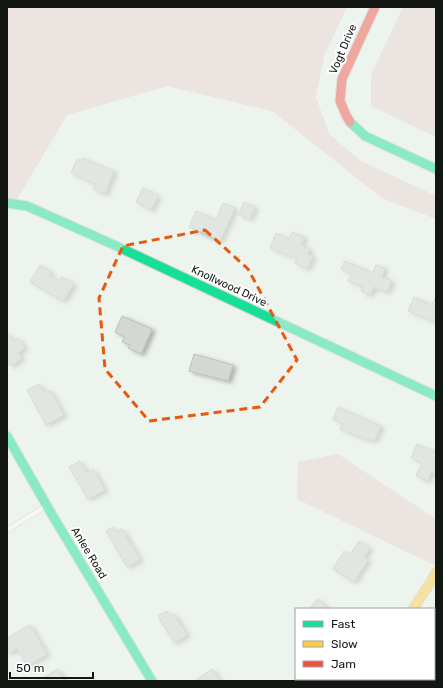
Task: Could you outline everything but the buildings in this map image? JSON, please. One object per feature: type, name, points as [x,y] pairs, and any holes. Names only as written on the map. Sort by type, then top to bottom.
[{"type":"street","name":"Vogt Drive","points":[[375,7],[342,79],[340,101],[351,123],[365,136],[436,169]]},
{"type":"street","name":"Knollwood Drive","points":[[9,203],[27,206],[112,244],[436,396]]},
{"type":"street","name":"Anlee Road","points":[[7,436],[152,681]]},
{"type":"street","points":[[415,608],[436,572]]},
{"type":"lane","points":[[7,530],[47,505]]},
{"type":"highlighted area","points":[[205,230],[248,269],[297,360],[260,407],[149,421],[105,369],[99,298],[123,246]]},
{"type":"shaded area","points":[[7,7],[347,7],[324,56],[316,97],[329,134],[361,161],[436,196],[436,219],[382,198],[272,111],[167,86],[67,115],[17,199],[7,200]]},
{"type":"shaded area","points":[[403,7],[436,7],[436,137],[371,106],[371,75]]},
{"type":"shaded area","points":[[338,454],[436,519],[436,567],[297,499],[298,462]]},
{"type":"traffic: fast","points":[[350,122],[365,136],[436,169]]},
{"type":"traffic: fast","points":[[7,203],[27,206],[112,244],[436,396]]},
{"type":"traffic: fast","points":[[7,436],[51,513],[152,681]]},
{"type":"traffic: slow","points":[[414,608],[436,572]]},
{"type":"traffic: jam","points":[[350,122],[340,101],[342,79],[375,7]]}]
